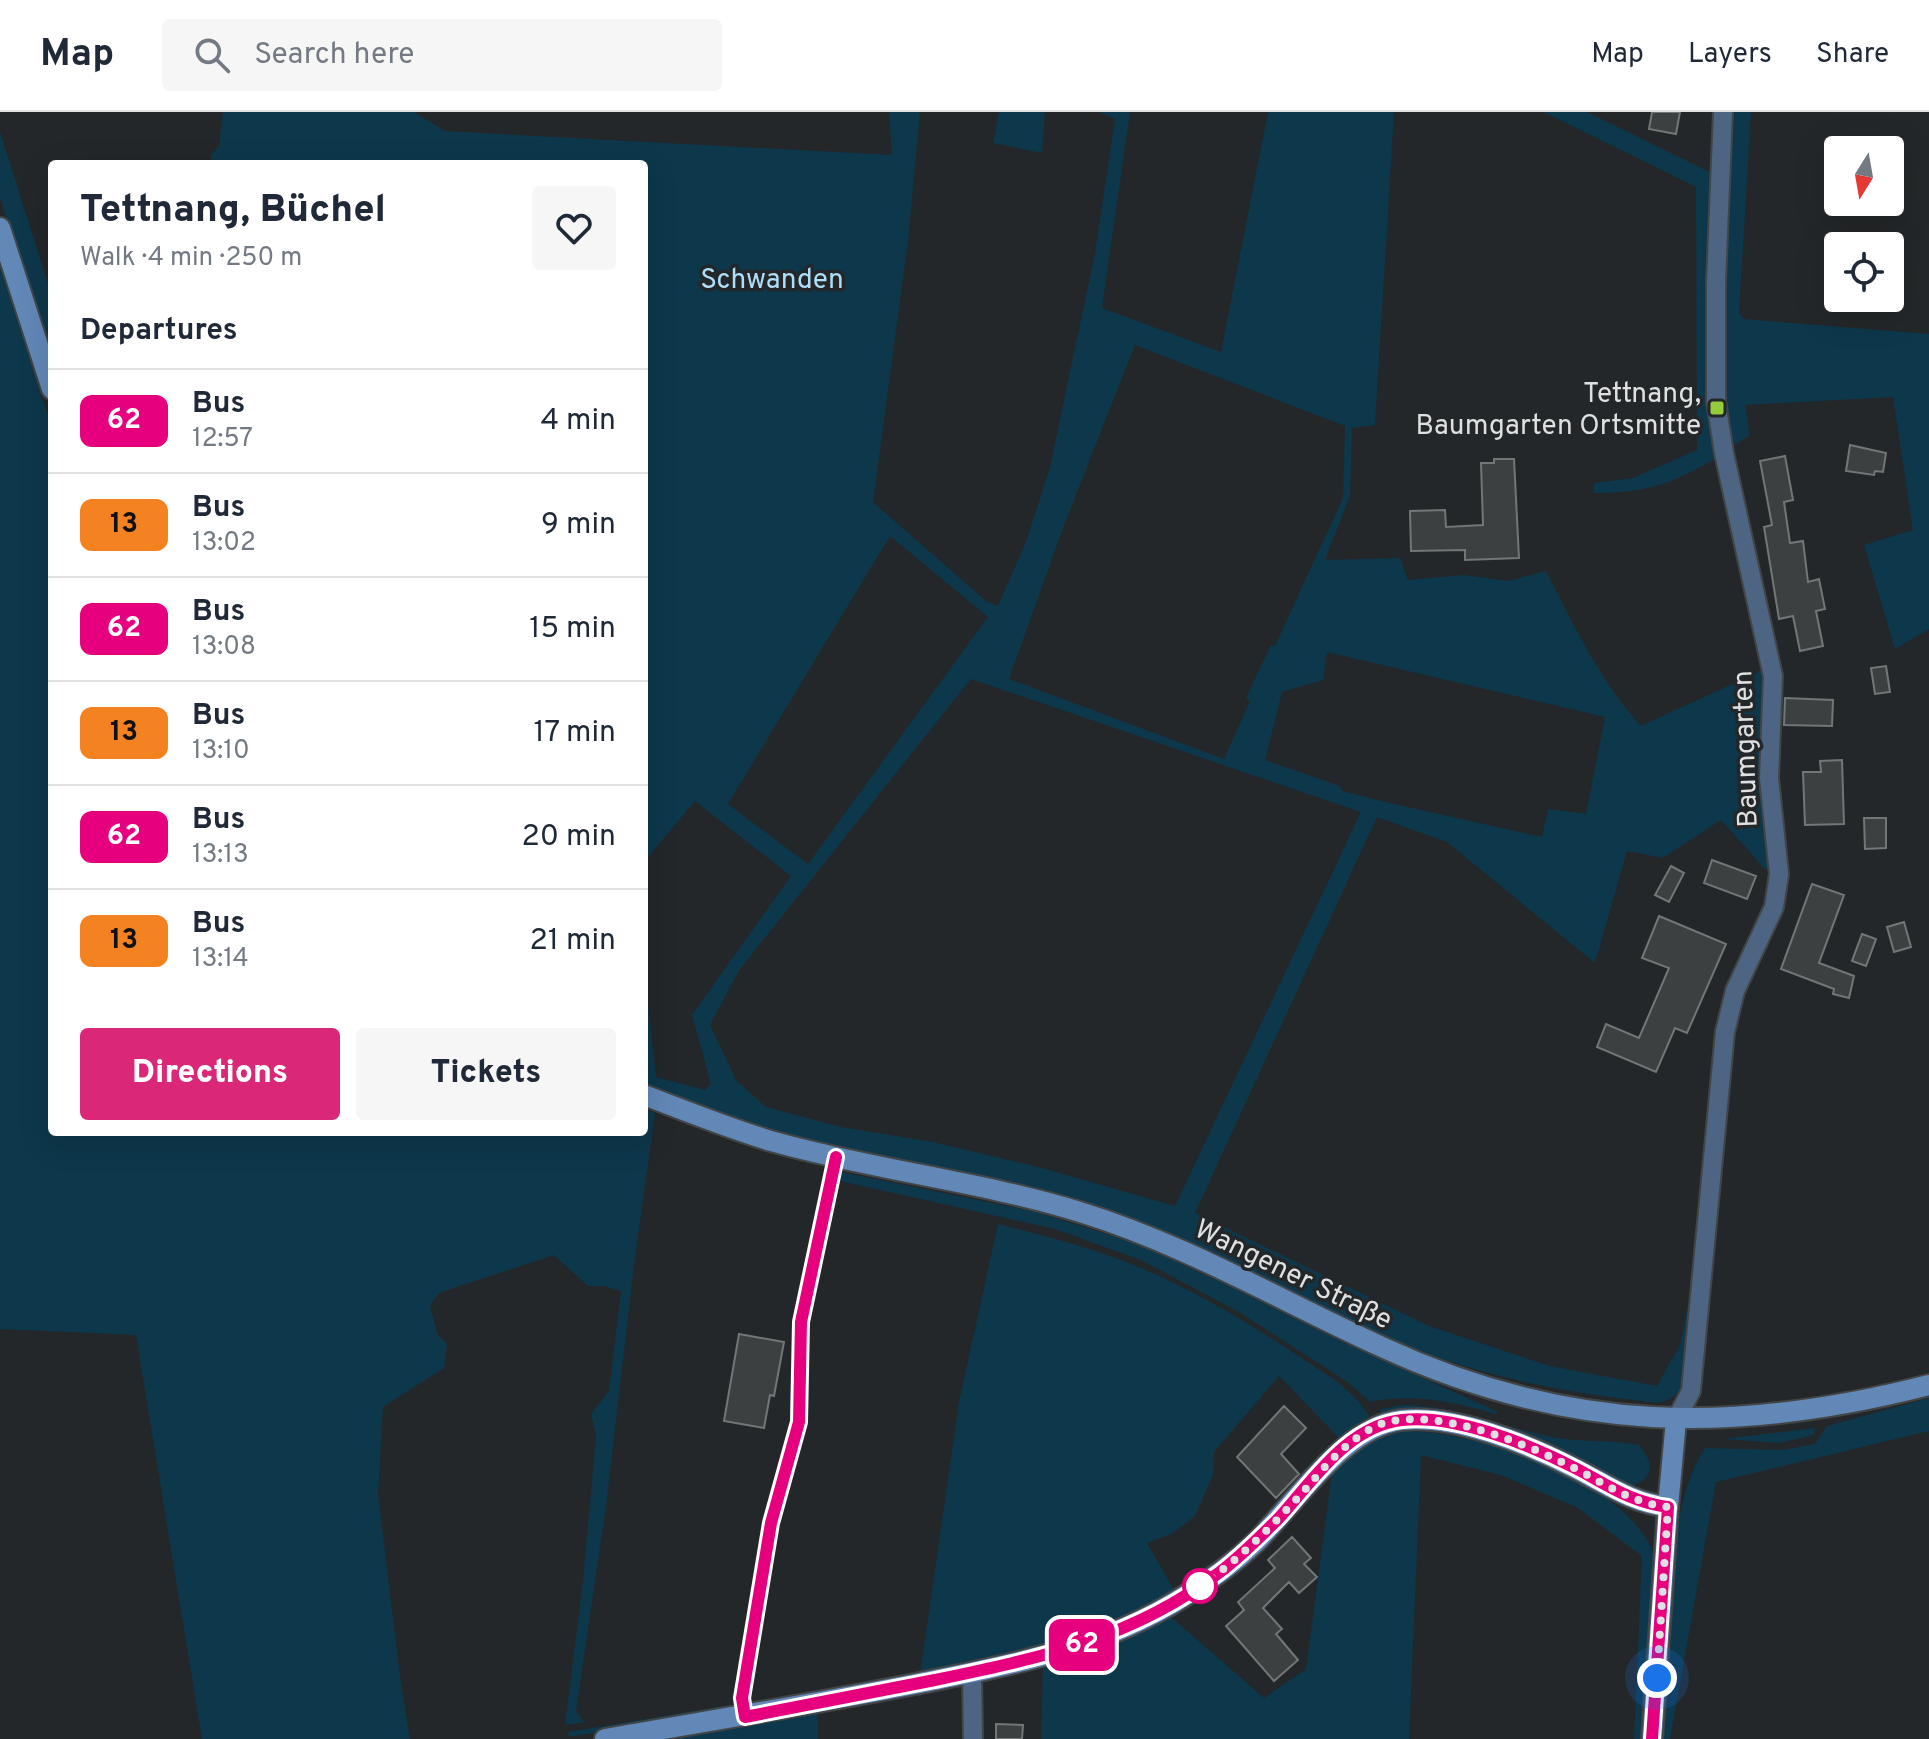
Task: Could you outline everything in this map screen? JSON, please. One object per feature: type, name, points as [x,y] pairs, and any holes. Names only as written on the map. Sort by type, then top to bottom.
[{"type":"main road","points":[[0,228],[48,377]]},
{"type":"main road","name":"Wangener Straße","points":[[648,1097],[724,1126],[836,1157],[1019,1195],[1145,1233],[1246,1279],[1385,1349],[1489,1388],[1579,1410],[1676,1420],[1758,1417],[1819,1410],[1929,1385]]},
{"type":"main road","points":[[605,1739],[745,1717],[972,1672],[1046,1656],[1103,1638],[1180,1599],[1219,1572],[1253,1544],[1340,1451],[1381,1424],[1431,1420],[1494,1435],[1570,1466],[1631,1499],[1668,1507],[1676,1420]]},
{"type":"street","name":"Baumgarten","points":[[1676,1420],[1691,1391],[1725,1032],[1735,991],[1767,923],[1778,889],[1769,778],[1773,676],[1724,453],[1716,401],[1716,282],[1723,112]]},
{"type":"street","points":[[1652,1739],[1668,1507]]},
{"type":"street","points":[[972,1672],[973,1739]]},
{"type":"lane","points":[[745,1717],[742,1698],[771,1523],[799,1422],[801,1322],[836,1157]]},
{"type":"green space","name":"Schwanden","points":[[223,112],[414,112],[445,131],[892,155],[889,112],[920,112],[908,241],[873,502],[986,601],[998,606],[1026,542],[1050,467],[1095,253],[1115,119],[1099,112],[1130,112],[1102,308],[1221,352],[1268,112],[1394,112],[1375,425],[1352,428],[1350,496],[1325,560],[1400,558],[1408,580],[1464,575],[1508,581],[1546,571],[1600,671],[1641,726],[1765,669],[1774,865],[1766,870],[1721,820],[1663,858],[1627,851],[1595,963],[1447,842],[1377,817],[1195,1213],[1429,1326],[1550,1366],[1657,1386],[1680,1345],[1701,1239],[1683,1385],[1678,1392],[1658,1403],[1630,1400],[1545,1386],[1461,1365],[1342,1317],[1163,1231],[1117,1213],[1014,1182],[794,1136],[718,1113],[648,1086],[648,1002],[656,1077],[705,1090],[711,1084],[692,1015],[791,876],[695,801],[648,857],[648,160],[211,160],[211,155],[219,146]],"holes":[[[1135,345],[1345,426],[1343,498],[1275,646],[1271,645],[1246,698],[1250,701],[1224,759],[1009,679],[1063,528]],[[890,536],[988,617],[808,864],[728,804]],[[1327,652],[1605,717],[1586,814],[1548,809],[1542,837],[1343,791],[1340,786],[1265,760],[1282,692],[1323,680]],[[971,679],[1361,812],[1175,1206],[1042,1168],[933,1142],[841,1127],[766,1107],[736,1080],[710,1025],[740,969]]]},
{"type":"green space","points":[[999,112],[1045,112],[1042,153],[993,143]]},
{"type":"green space","points":[[1544,112],[1587,112],[1714,174],[1718,457],[1659,485],[1594,493],[1594,483],[1633,478],[1697,450],[1696,187]]},
{"type":"green space","points":[[1730,112],[1751,112],[1739,313],[1744,319],[1929,334],[1929,629],[1895,649],[1864,545],[1913,530],[1893,397],[1745,405],[1750,435],[1735,445],[1725,428],[1721,320]]},
{"type":"green space","points":[[0,132],[48,283],[48,345],[0,198]]},
{"type":"green space","points":[[0,267],[48,416],[48,1136],[648,1136],[648,1110],[655,1113],[606,1506],[576,1711],[584,1722],[565,1725],[583,1581],[596,1436],[591,1414],[609,1391],[621,1291],[588,1286],[554,1255],[439,1293],[430,1306],[438,1335],[447,1344],[444,1368],[383,1407],[378,1494],[410,1739],[202,1739],[136,1335],[0,1329]]},
{"type":"green space","points":[[841,1172],[1036,1212],[1138,1244],[1498,1412],[1418,1399],[1370,1402],[1349,1383],[1239,1312],[1141,1260],[1055,1229],[840,1181]]},
{"type":"green space","points":[[998,1224],[1116,1258],[1188,1290],[1329,1376],[1363,1406],[1369,1416],[1341,1440],[1279,1376],[1214,1452],[1213,1475],[1195,1516],[1171,1534],[1147,1543],[1175,1592],[1119,1621],[1030,1651],[920,1674],[959,1402]]},
{"type":"green space","points":[[1929,1398],[1929,1431],[1716,1482],[1670,1739],[1661,1739],[1674,1547],[1692,1475],[1705,1448],[1783,1450],[1815,1444],[1827,1426]]},
{"type":"green space","points":[[1403,1405],[1459,1412],[1558,1438],[1639,1445],[1648,1458],[1650,1470],[1644,1480],[1629,1487],[1564,1451],[1498,1425],[1425,1410],[1380,1413],[1381,1409]]},
{"type":"green space","points":[[1815,1428],[1810,1436],[1779,1443],[1722,1439]]},
{"type":"green space","points":[[1405,1431],[1471,1440],[1548,1466],[1617,1506],[1641,1531],[1655,1558],[1644,1739],[1634,1739],[1642,1556],[1578,1508],[1501,1475],[1421,1455],[1409,1739],[1041,1739],[1043,1667],[1121,1642],[1170,1616],[1264,1698],[1306,1669],[1332,1473],[1364,1445]]},
{"type":"green space","points":[[723,1706],[724,1711],[569,1737],[568,1732]]},
{"type":"green space","points":[[818,1713],[818,1739],[661,1739]]},
{"type":"building","points":[[1652,112],[1680,112],[1676,134],[1649,129]]},
{"type":"building","points":[[1850,445],[1886,453],[1883,472],[1875,471],[1874,475],[1846,471]]},
{"type":"building","points":[[1785,456],[1793,500],[1784,502],[1790,543],[1803,541],[1808,582],[1819,579],[1825,609],[1816,611],[1823,646],[1800,651],[1793,616],[1779,619],[1764,527],[1772,525],[1760,461]]},
{"type":"building","points":[[1494,459],[1514,459],[1519,558],[1465,560],[1465,550],[1411,551],[1410,511],[1445,510],[1446,527],[1483,525],[1481,463],[1494,463]]},
{"type":"building","points":[[1886,666],[1890,692],[1875,694],[1871,668]]},
{"type":"building","points":[[1785,698],[1833,700],[1832,726],[1784,725]]},
{"type":"building","points":[[1842,760],[1844,824],[1805,825],[1803,772],[1821,772],[1820,761]]},
{"type":"building","points":[[1864,818],[1886,818],[1886,848],[1865,849]]},
{"type":"building","points":[[1712,860],[1756,876],[1747,899],[1704,883]]},
{"type":"building","points":[[1671,866],[1684,873],[1669,902],[1655,895]]},
{"type":"building","points":[[1812,884],[1844,895],[1819,963],[1854,976],[1849,998],[1833,994],[1834,989],[1781,969]]},
{"type":"building","points":[[1659,916],[1726,944],[1687,1033],[1675,1028],[1656,1072],[1597,1047],[1606,1024],[1639,1038],[1669,968],[1642,958]]},
{"type":"building","points":[[1904,922],[1911,947],[1894,952],[1887,927]]},
{"type":"building","points":[[1862,934],[1876,939],[1866,966],[1852,961]]},
{"type":"building","points":[[739,1334],[784,1342],[774,1396],[770,1395],[764,1428],[724,1421]]},
{"type":"building","points":[[1284,1406],[1306,1428],[1281,1454],[1299,1474],[1276,1498],[1237,1457]]},
{"type":"building","points":[[1292,1537],[1311,1558],[1304,1564],[1317,1577],[1299,1593],[1289,1582],[1263,1608],[1282,1629],[1276,1634],[1298,1660],[1274,1681],[1226,1626],[1244,1610],[1238,1602],[1275,1568],[1268,1560]]},
{"type":"building","points":[[996,1724],[1023,1725],[1022,1739],[996,1739]]},
{"type":"bus line","name":"62","points":[[836,1157],[801,1322],[799,1422],[771,1523],[742,1698],[745,1717],[1016,1663],[1074,1648],[1127,1628],[1201,1586],[1238,1558],[1334,1458],[1362,1434],[1381,1424],[1431,1420],[1494,1435],[1570,1466],[1631,1499],[1668,1507],[1652,1739]]},
{"type":"place","name":"Tettnang, Baumgarten Ortsmitte","points":[[1717,408]]},
{"type":"route","points":[[1200,1586],[1253,1544],[1334,1458],[1362,1434],[1381,1424],[1405,1420],[1447,1423],[1494,1435],[1532,1450],[1570,1466],[1631,1499],[1668,1507],[1657,1678]]}]
